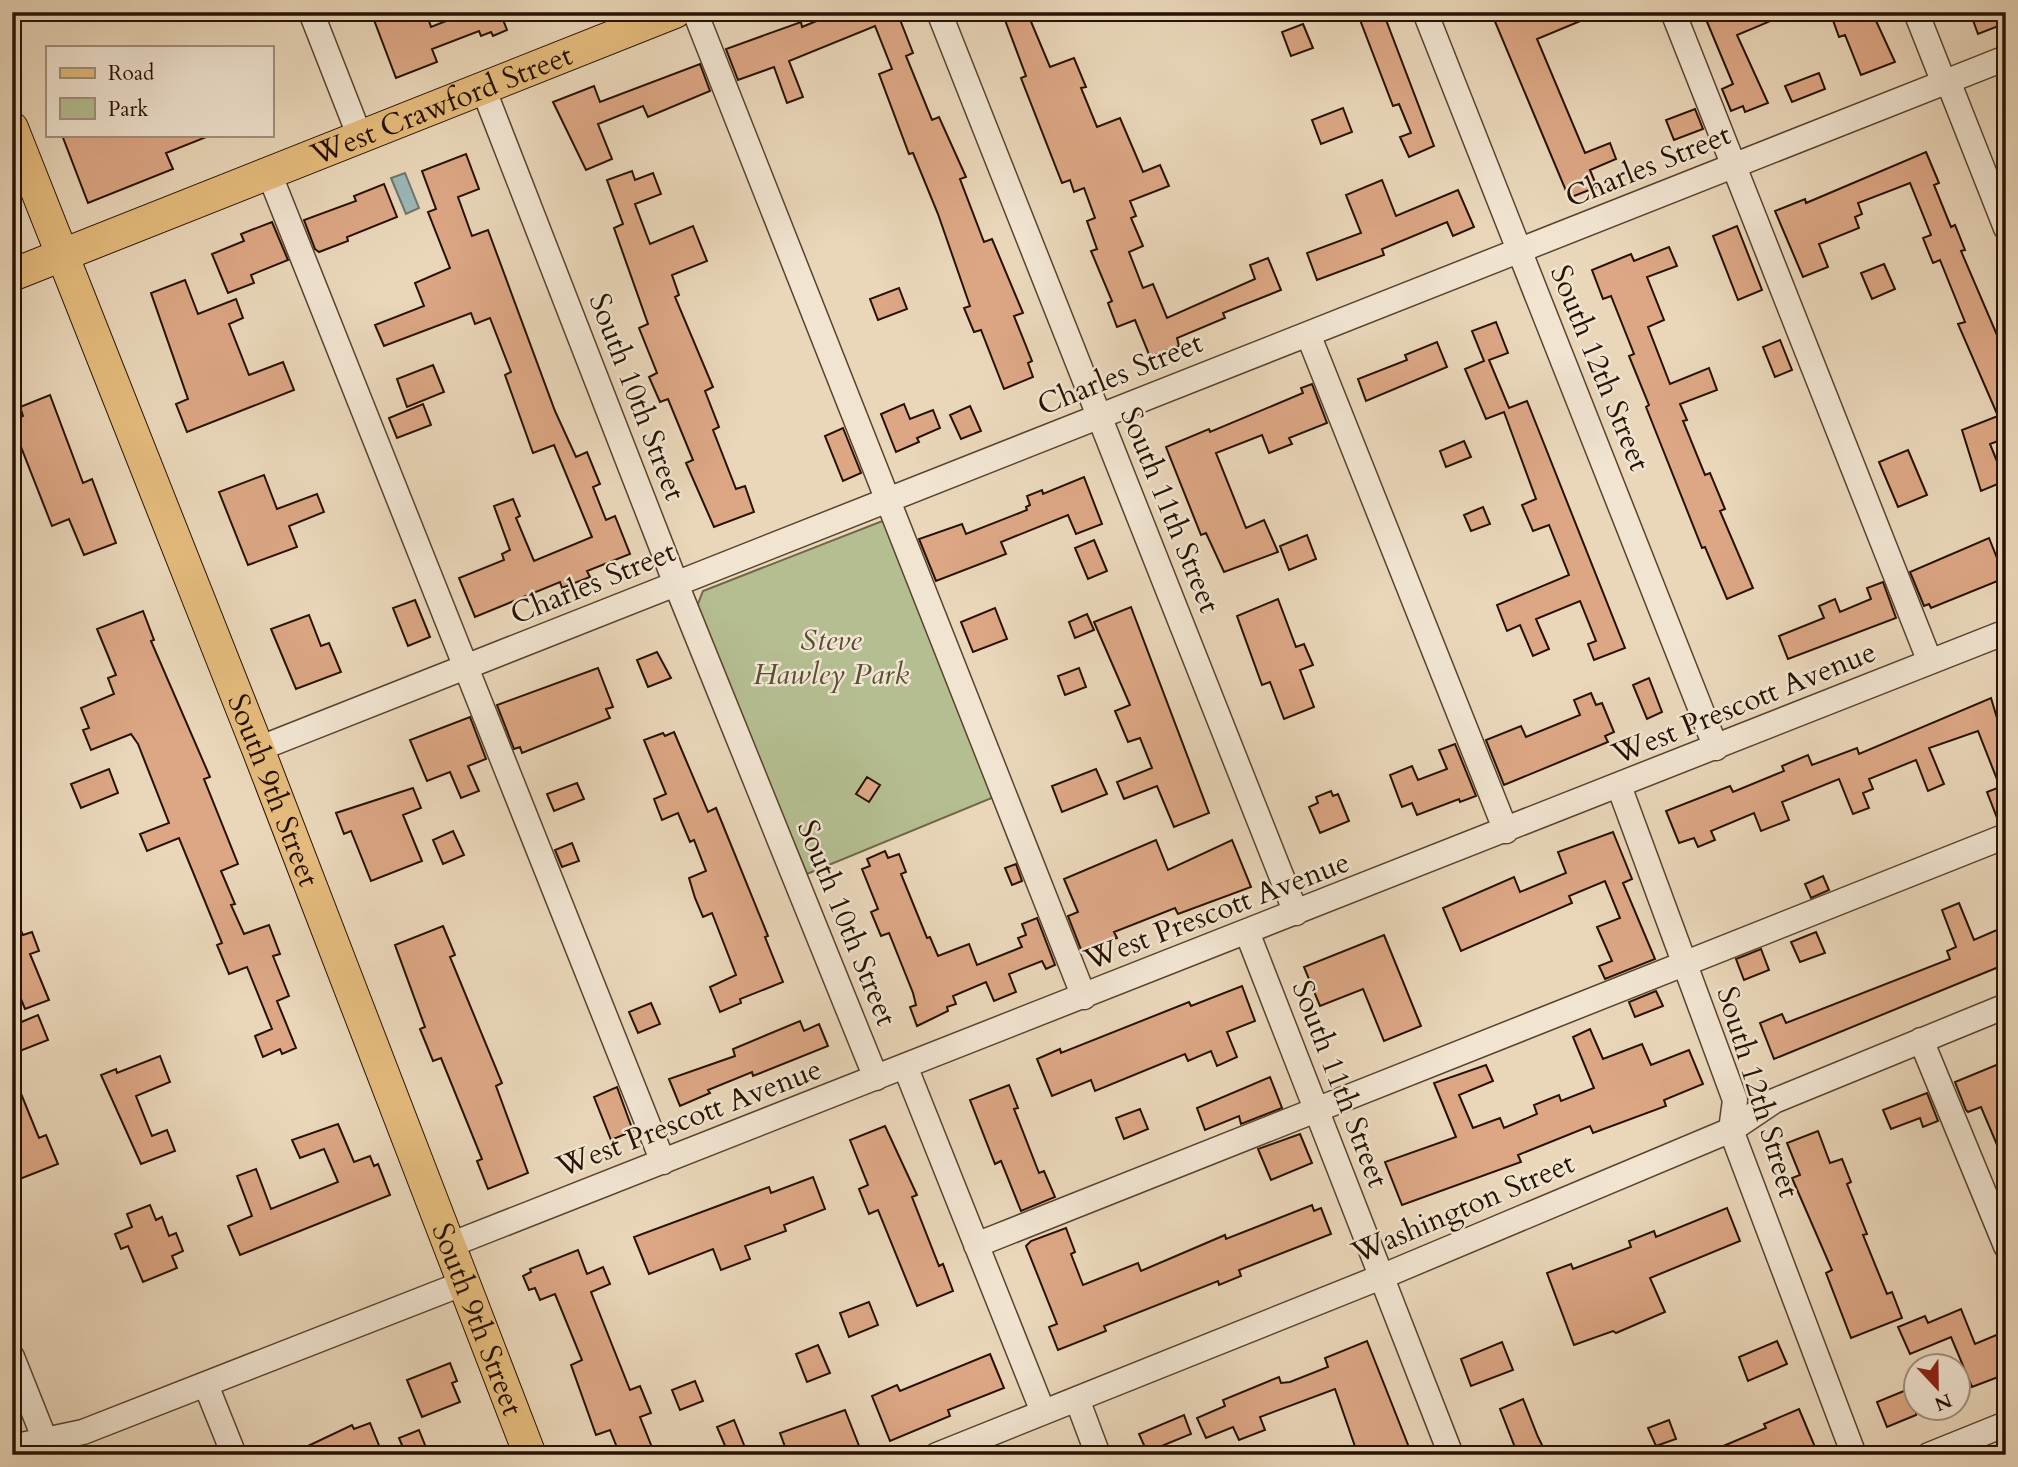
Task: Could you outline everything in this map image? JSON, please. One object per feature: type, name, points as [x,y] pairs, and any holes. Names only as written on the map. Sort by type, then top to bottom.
[{"type":"main road","name":"West Crawford Street","points":[[12,275],[483,88],[639,19],[675,12]]},
{"type":"main road","name":"South 9th Street","points":[[12,128],[258,750],[530,1455]]},
{"type":"street","points":[[311,12],[360,137]]},
{"type":"street","points":[[695,12],[1084,997]]},
{"type":"street","name":"South 11th Street","points":[[939,12],[1296,913]]},
{"type":"street","name":"South 12th Street","points":[[1425,12],[1716,748]]},
{"type":"street","points":[[1673,12],[1930,663]]},
{"type":"street","points":[[1916,12],[1944,83],[1948,81],[2006,228]]},
{"type":"street","name":"Charles Street","points":[[258,750],[2006,58]]},
{"type":"street","name":"South 10th Street","points":[[483,88],[676,584],[876,1078]]},
{"type":"street","points":[[269,173],[663,1162]]},
{"type":"street","points":[[1308,334],[1506,831]]},
{"type":"street","name":"West Prescott Avenue","points":[[450,1245],[2005,634]]},
{"type":"street","name":"South 12th Street","points":[[1619,786],[1735,1100],[1731,1130],[1854,1455]]},
{"type":"street","points":[[976,1245],[2006,836]]},
{"type":"street","name":"South 11th Street","points":[[1247,932],[1450,1455]]},
{"type":"street","name":"Washington Street","points":[[937,1455],[1381,1277],[1731,1130],[1773,1101],[2006,1006]]},
{"type":"street","points":[[1922,1040],[2006,1246]]},
{"type":"street","points":[[905,1066],[1043,1412]]},
{"type":"street","points":[[12,1447],[83,1432],[464,1283]]},
{"type":"street","points":[[12,1357],[45,1440]]},
{"type":"street","points":[[206,1385],[234,1455]]},
{"type":"street","points":[[1077,1399],[1098,1455]]},
{"type":"street","points":[[1929,1455],[2006,1423]]},
{"type":"green space","name":"Steve Hawley Park","points":[[890,518],[999,795],[807,874],[696,609],[703,591]]},
{"type":"water","points":[[405,173],[419,208],[406,214],[391,178]]},
{"type":"building","points":[[371,12],[426,12],[431,27],[469,12],[500,12],[507,30],[493,36],[491,32],[481,36],[479,31],[432,49],[437,62],[396,78]]},
{"type":"building","points":[[838,12],[908,12],[899,17],[913,53],[906,56],[932,120],[939,117],[966,177],[960,179],[984,242],[992,239],[1023,313],[1014,316],[1032,361],[1028,363],[1033,377],[1004,389],[981,330],[974,332],[964,308],[970,306],[938,214],[913,153],[909,154],[879,74],[892,69],[875,26],[789,61],[803,97],[787,103],[774,67],[738,80],[726,49],[801,22],[802,27]]},
{"type":"building","points":[[1002,12],[1027,12],[1050,67],[1074,58],[1086,87],[1081,88],[1097,127],[1120,118],[1143,172],[1160,165],[1169,186],[1130,201],[1136,216],[1131,218],[1143,246],[1129,252],[1143,288],[1153,284],[1167,318],[1255,279],[1250,265],[1268,258],[1281,290],[1223,313],[1225,318],[1177,338],[1179,346],[1150,357],[1135,320],[1117,327],[1108,303],[1112,301],[1091,251],[1097,249],[1087,221],[1095,218],[1084,188],[1074,192],[1070,180],[1062,183],[1021,78],[1026,76]]},
{"type":"building","points":[[1357,12],[1383,12],[1434,146],[1409,157],[1400,137],[1411,133],[1399,104],[1393,106]]},
{"type":"building","points":[[1491,12],[1602,12],[1537,39],[1585,153],[1610,143],[1616,159],[1590,170],[1597,187],[1569,198]]},
{"type":"building","points":[[1717,12],[1792,12],[1737,35],[1768,103],[1745,112],[1743,106],[1731,111],[1722,89],[1733,84],[1705,17]]},
{"type":"building","points":[[1830,12],[1872,12],[1895,62],[1861,75],[1845,35],[1839,37]]},
{"type":"building","points":[[1970,12],[2006,12],[2006,23],[1978,34]]},
{"type":"building","points":[[1303,24],[1313,48],[1291,56],[1282,32]]},
{"type":"building","points":[[700,64],[710,91],[648,117],[643,106],[598,124],[612,159],[586,170],[553,102],[594,86],[600,102]]},
{"type":"building","points":[[1819,73],[1825,89],[1792,102],[1785,86]]},
{"type":"building","points":[[1343,108],[1352,132],[1321,144],[1312,120]]},
{"type":"building","points":[[1695,109],[1703,129],[1674,140],[1666,120]]},
{"type":"building","points":[[62,136],[209,136],[166,153],[173,169],[88,203]]},
{"type":"building","points":[[1926,152],[1939,183],[1934,185],[1951,227],[1955,225],[1965,250],[1961,251],[2006,356],[2006,438],[1990,444],[2005,481],[1981,491],[1962,430],[1998,416],[1958,324],[1965,322],[1940,260],[1933,263],[1923,238],[1931,235],[1910,183],[1858,203],[1862,214],[1855,217],[1859,228],[1819,244],[1828,267],[1803,277],[1775,211],[1805,199],[1806,203]]},
{"type":"building","points":[[466,154],[479,189],[458,197],[472,236],[488,230],[555,411],[576,457],[587,452],[600,484],[593,487],[606,520],[615,516],[630,554],[587,571],[590,577],[562,588],[560,582],[475,617],[459,578],[504,560],[502,554],[510,550],[494,506],[513,499],[520,516],[516,518],[534,561],[592,537],[554,445],[533,453],[505,375],[511,372],[490,318],[475,324],[471,313],[384,346],[375,325],[424,306],[415,283],[450,268],[428,212],[436,209],[422,171]]},
{"type":"building","points":[[632,171],[635,180],[653,173],[661,194],[635,204],[650,244],[693,226],[707,261],[672,275],[679,295],[675,297],[713,387],[705,391],[719,427],[713,430],[736,489],[745,486],[754,512],[714,527],[686,463],[693,460],[668,399],[660,402],[649,377],[657,373],[639,328],[648,324],[614,228],[623,224],[607,180]]},
{"type":"building","points":[[1382,180],[1396,216],[1458,190],[1474,227],[1453,236],[1447,222],[1382,249],[1384,255],[1317,280],[1307,253],[1361,233],[1346,195]]},
{"type":"building","points":[[384,184],[397,217],[347,237],[348,241],[319,252],[315,249],[304,220],[356,201],[354,196]]},
{"type":"building","points":[[272,222],[288,260],[251,275],[254,283],[228,293],[212,254],[244,241],[241,234]]},
{"type":"building","points":[[1737,226],[1762,290],[1738,300],[1713,236]]},
{"type":"building","points":[[1669,247],[1677,266],[1647,277],[1664,320],[1648,327],[1670,384],[1709,368],[1717,390],[1680,404],[1687,420],[1683,421],[1705,475],[1710,473],[1725,509],[1720,511],[1753,588],[1727,599],[1705,547],[1702,548],[1646,407],[1649,405],[1629,356],[1634,354],[1611,296],[1603,299],[1592,270],[1631,254],[1634,261]]},
{"type":"building","points":[[1884,264],[1895,289],[1872,299],[1861,273]]},
{"type":"building","points":[[185,280],[198,314],[236,299],[243,318],[229,324],[249,375],[283,362],[294,390],[187,432],[176,404],[188,399],[151,293]]},
{"type":"building","points":[[899,288],[907,309],[878,320],[870,299]]},
{"type":"building","points":[[1496,322],[1508,353],[1489,360],[1509,408],[1527,401],[1625,648],[1594,660],[1588,644],[1596,641],[1580,601],[1536,619],[1549,649],[1533,656],[1520,625],[1507,631],[1497,605],[1569,575],[1549,525],[1533,531],[1522,505],[1536,499],[1504,412],[1486,419],[1465,369],[1484,361],[1472,331]]},
{"type":"building","points":[[1780,340],[1792,370],[1775,377],[1763,347]]},
{"type":"building","points":[[1437,342],[1447,367],[1366,401],[1358,379],[1407,360],[1405,355]]},
{"type":"building","points":[[433,365],[444,392],[407,407],[397,379]]},
{"type":"building","points":[[1312,384],[1327,423],[1289,438],[1292,444],[1269,453],[1262,435],[1216,453],[1246,528],[1264,520],[1278,552],[1224,572],[1206,533],[1201,535],[1166,447],[1209,429],[1210,432],[1303,393],[1301,388]]},
{"type":"building","points":[[50,395],[83,483],[92,479],[116,543],[84,555],[69,519],[52,526],[12,424],[12,420],[23,416],[20,407]]},
{"type":"building","points":[[423,404],[431,425],[397,438],[389,418]]},
{"type":"building","points":[[904,404],[910,419],[933,410],[940,428],[917,438],[919,442],[896,452],[881,414]]},
{"type":"building","points":[[970,406],[981,431],[961,439],[950,415]]},
{"type":"building","points":[[843,428],[861,473],[843,481],[825,436]]},
{"type":"building","points":[[1464,441],[1471,457],[1446,467],[1440,451]]},
{"type":"building","points":[[1908,450],[1927,495],[1898,507],[1879,462]]},
{"type":"building","points":[[264,475],[277,509],[317,494],[324,512],[289,526],[297,547],[248,565],[219,492]]},
{"type":"building","points":[[1084,477],[1102,524],[1076,534],[1068,515],[1001,542],[1006,554],[936,581],[919,539],[962,524],[966,534],[1027,510],[1026,507],[1030,505],[1027,496],[1042,490],[1043,494]]},
{"type":"building","points":[[1483,507],[1490,524],[1471,531],[1464,515]]},
{"type":"building","points":[[1307,535],[1316,559],[1289,570],[1280,546]]},
{"type":"building","points":[[1989,538],[2005,578],[1931,608],[1929,604],[1924,606],[1910,572]]},
{"type":"building","points":[[1094,540],[1107,571],[1088,579],[1075,548]]},
{"type":"building","points":[[1883,582],[1896,618],[1788,659],[1779,636],[1824,618],[1819,606],[1835,599],[1840,612],[1871,599],[1867,588]]},
{"type":"building","points":[[1278,599],[1296,647],[1304,644],[1313,665],[1300,670],[1314,707],[1284,719],[1270,682],[1262,685],[1237,616]]},
{"type":"building","points":[[415,600],[430,637],[408,646],[393,608]]},
{"type":"building","points":[[1131,607],[1209,813],[1174,827],[1157,786],[1124,799],[1117,782],[1152,768],[1140,738],[1128,742],[1115,711],[1130,705],[1094,622]]},
{"type":"building","points":[[995,608],[1007,639],[973,652],[961,622]]},
{"type":"building","points":[[143,611],[154,640],[151,641],[210,777],[204,779],[238,864],[221,871],[235,904],[231,905],[244,934],[269,925],[280,954],[273,956],[289,996],[277,1001],[296,1048],[282,1054],[280,1049],[263,1057],[255,1036],[272,1029],[247,967],[229,974],[217,945],[222,943],[179,838],[147,851],[140,834],[169,823],[138,744],[131,734],[91,750],[83,730],[89,728],[81,708],[114,694],[108,678],[116,675],[97,629]]},
{"type":"building","points":[[1087,614],[1094,630],[1075,638],[1069,622]]},
{"type":"building","points":[[309,615],[321,646],[329,643],[341,672],[296,689],[271,629]]},
{"type":"building","points":[[657,652],[671,678],[648,687],[637,660]]},
{"type":"building","points":[[598,668],[613,707],[606,709],[610,718],[522,753],[520,747],[514,749],[497,705]]},
{"type":"building","points":[[1079,668],[1086,687],[1065,695],[1058,676]]},
{"type":"building","points":[[1649,678],[1662,712],[1647,719],[1633,685]]},
{"type":"building","points":[[1591,693],[1596,705],[1602,703],[1614,732],[1605,736],[1608,742],[1504,785],[1486,740],[1521,726],[1526,737],[1580,715],[1574,700]]},
{"type":"building","points":[[1991,698],[2006,748],[2006,821],[1999,823],[1987,792],[2000,787],[1978,731],[1929,748],[1944,784],[1928,791],[1916,760],[1869,779],[1873,789],[1863,793],[1869,808],[1853,814],[1839,779],[1782,802],[1789,820],[1761,831],[1754,813],[1711,831],[1715,840],[1698,847],[1694,838],[1679,843],[1666,811],[1730,786],[1733,792],[1784,771],[1782,766],[1808,755],[1812,765],[1857,748],[1859,754]]},
{"type":"building","points":[[470,717],[486,759],[468,766],[479,791],[461,798],[450,772],[427,781],[410,740]]},
{"type":"building","points":[[674,732],[708,812],[716,808],[768,936],[765,937],[783,982],[740,999],[741,1003],[720,1012],[710,987],[736,975],[712,913],[703,917],[695,898],[689,878],[706,871],[694,840],[690,842],[678,813],[662,820],[654,799],[666,794],[644,740]]},
{"type":"building","points":[[1455,744],[1476,796],[1460,802],[1459,799],[1417,815],[1412,803],[1402,807],[1390,775],[1412,766],[1418,780],[1447,769],[1439,750]]},
{"type":"building","points":[[109,769],[118,793],[81,808],[71,784]]},
{"type":"building","points":[[1096,769],[1107,794],[1062,812],[1052,786]]},
{"type":"building","points":[[867,777],[880,785],[869,802],[856,794]]},
{"type":"building","points":[[577,783],[584,799],[554,811],[547,794]]},
{"type":"building","points":[[413,788],[421,808],[403,815],[422,861],[371,881],[351,831],[344,834],[336,813]]},
{"type":"building","points":[[1331,791],[1333,796],[1338,794],[1349,821],[1320,833],[1309,807],[1318,803],[1316,797]]},
{"type":"building","points":[[453,831],[464,855],[443,864],[433,840]]},
{"type":"building","points":[[1613,832],[1632,879],[1623,883],[1655,959],[1605,979],[1599,966],[1612,961],[1597,927],[1620,918],[1605,881],[1569,896],[1572,903],[1461,951],[1443,908],[1514,877],[1520,892],[1566,873],[1558,852]]},
{"type":"building","points":[[1156,840],[1168,870],[1232,840],[1251,887],[1178,914],[1175,908],[1114,932],[1117,938],[1082,952],[1068,916],[1078,912],[1064,879]]},
{"type":"building","points":[[572,843],[579,861],[562,867],[555,850]]},
{"type":"building","points":[[885,851],[888,858],[899,854],[906,872],[901,874],[927,938],[930,937],[938,956],[969,944],[977,965],[1022,947],[1018,938],[1026,935],[1022,924],[1037,918],[1055,965],[1046,969],[1042,961],[1009,974],[1016,992],[994,1001],[986,982],[953,996],[956,1004],[947,1007],[948,1011],[917,1026],[910,1007],[916,1005],[913,993],[889,933],[881,936],[871,912],[878,909],[862,869],[870,866],[867,859]]},
{"type":"building","points":[[1016,864],[1022,881],[1012,885],[1005,868]]},
{"type":"building","points":[[1823,876],[1829,890],[1811,898],[1805,884]]},
{"type":"building","points":[[1959,903],[1974,940],[2006,926],[2006,964],[1774,1059],[1760,1023],[1782,1014],[1786,1023],[1950,959],[1947,951],[1956,947],[1942,910]]},
{"type":"building","points":[[12,912],[23,935],[32,932],[39,951],[30,954],[49,1000],[25,1009],[12,977]]},
{"type":"building","points":[[443,926],[455,955],[450,957],[502,1083],[496,1086],[528,1173],[488,1189],[477,1161],[482,1159],[441,1058],[433,1061],[420,1029],[425,1027],[395,945]]},
{"type":"building","points":[[1816,932],[1825,953],[1800,962],[1791,942]]},
{"type":"building","points":[[1384,935],[1421,1026],[1384,1041],[1363,989],[1320,1006],[1304,967]]},
{"type":"building","points":[[1761,949],[1769,970],[1744,980],[1736,959]]},
{"type":"building","points":[[1242,986],[1255,1021],[1227,1032],[1237,1057],[1217,1066],[1211,1051],[1188,1061],[1185,1054],[1095,1091],[1091,1080],[1052,1096],[1037,1059],[1060,1049],[1061,1053],[1189,1002],[1191,1006]]},
{"type":"building","points":[[1656,991],[1663,1006],[1635,1017],[1629,1002]]},
{"type":"building","points":[[651,1003],[660,1024],[638,1033],[629,1012]]},
{"type":"building","points":[[38,1015],[48,1040],[12,1054],[12,1026]]},
{"type":"building","points":[[800,1021],[804,1031],[819,1024],[828,1046],[753,1076],[752,1072],[708,1090],[710,1093],[680,1106],[669,1079],[735,1056],[733,1049]]},
{"type":"building","points":[[1590,1029],[1603,1059],[1642,1044],[1651,1065],[1689,1050],[1703,1084],[1664,1100],[1666,1106],[1593,1133],[1590,1126],[1518,1155],[1521,1162],[1402,1205],[1385,1162],[1456,1137],[1434,1083],[1486,1065],[1493,1081],[1459,1095],[1473,1128],[1500,1118],[1504,1128],[1537,1114],[1534,1105],[1559,1095],[1561,1101],[1594,1088],[1573,1037]]},
{"type":"building","points":[[160,1056],[170,1082],[136,1096],[152,1136],[167,1130],[175,1151],[141,1164],[101,1075],[116,1069],[117,1073]]},
{"type":"building","points":[[2006,1061],[2006,1166],[1981,1107],[1968,1112],[1955,1082]]},
{"type":"building","points":[[13,1074],[39,1138],[46,1135],[58,1164],[12,1182]]},
{"type":"building","points":[[1270,1077],[1282,1108],[1241,1124],[1239,1116],[1205,1130],[1197,1108]]},
{"type":"building","points":[[1009,1085],[1018,1108],[1014,1109],[1039,1173],[1044,1171],[1055,1197],[1021,1211],[1001,1161],[995,1164],[970,1100]]},
{"type":"building","points":[[617,1087],[633,1131],[611,1140],[594,1097]]},
{"type":"building","points":[[1927,1093],[1938,1121],[1923,1127],[1920,1118],[1891,1129],[1883,1110]]},
{"type":"building","points":[[1140,1109],[1148,1129],[1124,1139],[1116,1118]]},
{"type":"building","points":[[338,1124],[354,1162],[370,1156],[374,1166],[378,1164],[390,1195],[240,1255],[228,1226],[252,1216],[237,1176],[256,1169],[271,1209],[338,1182],[324,1149],[300,1158],[292,1140]]},
{"type":"building","points":[[885,1126],[917,1195],[912,1197],[939,1266],[943,1264],[953,1291],[917,1306],[878,1210],[869,1214],[859,1189],[868,1185],[850,1140]]},
{"type":"building","points":[[1818,1131],[1830,1163],[1842,1159],[1851,1182],[1847,1184],[1867,1234],[1863,1235],[1887,1294],[1892,1292],[1902,1318],[1851,1338],[1826,1273],[1832,1270],[1792,1178],[1800,1175],[1787,1143]]},
{"type":"building","points":[[1300,1134],[1312,1163],[1271,1180],[1258,1149]]},
{"type":"building","points":[[813,1177],[825,1209],[784,1225],[786,1231],[745,1246],[750,1259],[721,1270],[713,1249],[649,1274],[634,1237],[769,1187],[771,1193]]},
{"type":"building","points":[[150,1205],[156,1220],[162,1217],[169,1236],[176,1233],[183,1251],[172,1256],[177,1268],[143,1282],[128,1246],[121,1249],[115,1234],[132,1227],[127,1214]]},
{"type":"building","points":[[1312,1205],[1314,1211],[1321,1208],[1331,1234],[1239,1270],[1241,1276],[1219,1285],[1218,1281],[1104,1326],[1106,1331],[1058,1350],[1049,1327],[1057,1324],[1026,1246],[1031,1241],[1066,1228],[1075,1252],[1071,1254],[1083,1285],[1138,1263],[1141,1271],[1225,1235],[1226,1239]]},
{"type":"building","points":[[1727,1208],[1740,1241],[1650,1278],[1665,1312],[1616,1333],[1613,1331],[1574,1345],[1547,1273],[1571,1264],[1573,1269],[1631,1247],[1629,1241],[1654,1231],[1656,1237]]},
{"type":"building","points":[[578,1250],[587,1274],[603,1267],[610,1284],[591,1292],[630,1390],[640,1386],[651,1413],[640,1417],[655,1455],[620,1455],[610,1430],[596,1435],[571,1365],[582,1360],[555,1294],[540,1300],[535,1288],[529,1290],[523,1276],[531,1272],[530,1269]]},
{"type":"building","points":[[869,1302],[878,1325],[849,1337],[840,1313]]},
{"type":"building","points":[[1961,1309],[1975,1344],[2006,1331],[2006,1374],[1972,1387],[1972,1352],[1957,1352],[1951,1337],[1909,1352],[1898,1327],[1925,1316],[1928,1323]]},
{"type":"building","points":[[1367,1341],[1412,1455],[1358,1455],[1335,1389],[1260,1417],[1265,1430],[1239,1440],[1233,1427],[1206,1438],[1197,1418],[1225,1406],[1223,1400],[1279,1377],[1281,1383],[1290,1382],[1328,1367],[1325,1358]]},
{"type":"building","points":[[1777,1341],[1787,1364],[1748,1381],[1739,1357]]},
{"type":"building","points":[[1502,1342],[1513,1370],[1471,1386],[1461,1359]]},
{"type":"building","points":[[818,1345],[830,1373],[807,1382],[796,1354]]},
{"type":"building","points":[[990,1354],[1004,1388],[948,1410],[950,1416],[890,1441],[872,1396],[897,1385],[900,1391]]},
{"type":"building","points":[[450,1363],[457,1381],[452,1383],[460,1402],[422,1417],[407,1380]]},
{"type":"building","points":[[695,1381],[703,1401],[680,1410],[672,1390]]},
{"type":"building","points":[[1902,1392],[1902,1421],[1887,1427],[1877,1402]]},
{"type":"building","points":[[1523,1399],[1547,1455],[1518,1455],[1500,1409]]},
{"type":"building","points":[[1799,1409],[1815,1447],[1797,1455],[1702,1455],[1766,1428],[1764,1424]]},
{"type":"building","points":[[845,1410],[861,1451],[851,1455],[788,1455],[780,1433]]},
{"type":"building","points":[[1184,1415],[1191,1434],[1147,1452],[1139,1434]]},
{"type":"building","points":[[734,1420],[748,1455],[729,1455],[717,1427]]},
{"type":"building","points":[[1669,1420],[1676,1439],[1656,1446],[1648,1428]]},
{"type":"building","points":[[370,1423],[380,1448],[362,1455],[289,1455],[352,1425],[354,1429]]},
{"type":"building","points":[[419,1430],[429,1455],[406,1455],[399,1438]]}]
